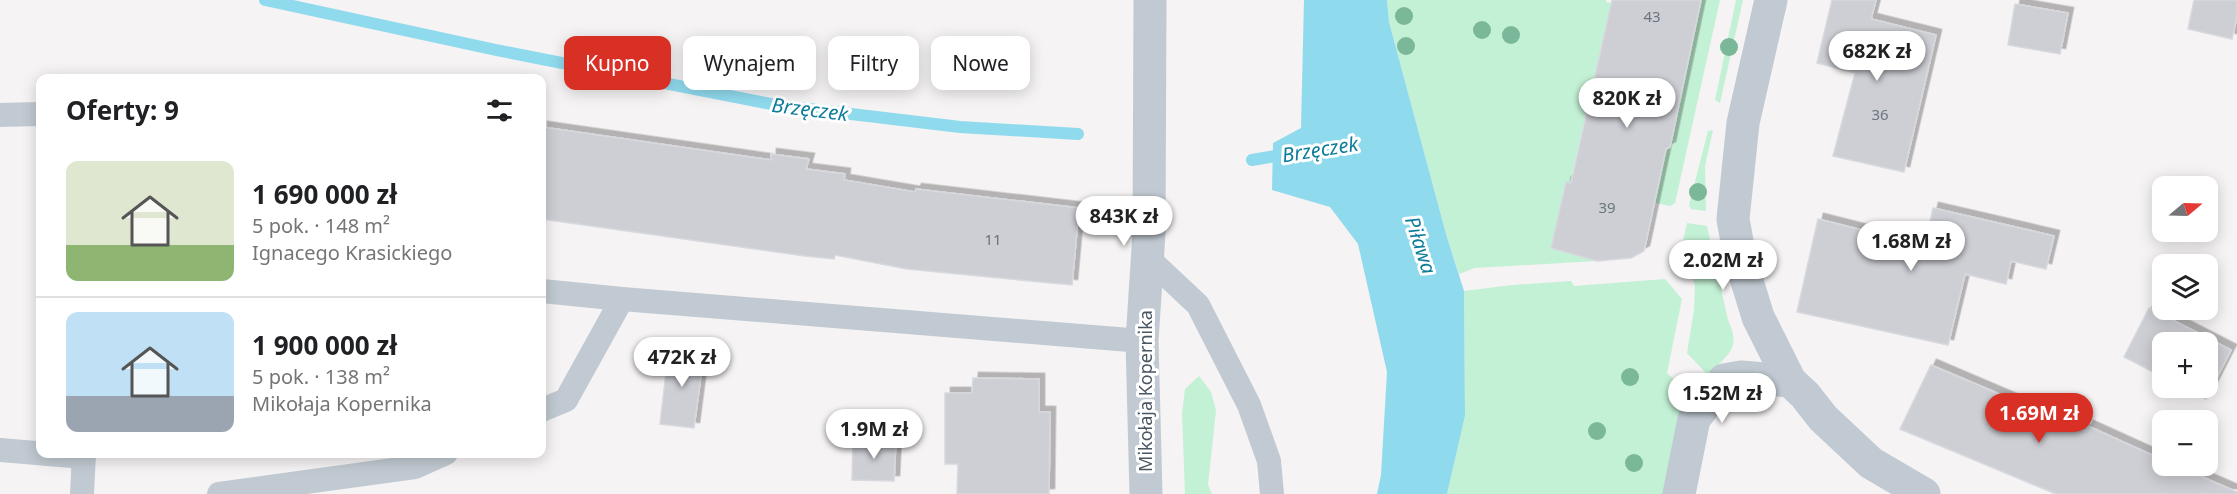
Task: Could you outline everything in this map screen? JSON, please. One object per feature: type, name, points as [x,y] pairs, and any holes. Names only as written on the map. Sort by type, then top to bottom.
[{"type":"street","name":"Mikołaja Kopernika","points":[[1146,494],[1142,341],[1149,259],[1150,0]]},
{"type":"street","points":[[1771,0],[1743,123],[1734,219],[1740,258],[1758,317],[1790,381],[1805,395],[1823,418],[1871,463],[1924,494]]},
{"type":"street","points":[[1679,494],[1694,419],[1724,380],[1741,377],[1790,381]]},
{"type":"lane","points":[[0,115],[36,114]]},
{"type":"lane","points":[[1149,259],[1198,305],[1248,405],[1269,461],[1272,494]]},
{"type":"lane","points":[[546,291],[1142,341]]},
{"type":"lane","points":[[546,408],[566,400],[622,299]]},
{"type":"lane","points":[[0,450],[36,452]]},
{"type":"lane","points":[[82,494],[84,458]]},
{"type":"lane","points":[[219,494],[415,467],[435,458]]},
{"type":"green space","points":[[1387,0],[1606,0],[1611,3],[1570,183],[1566,182],[1553,241],[1554,249],[1597,261],[1475,268],[1459,274],[1446,234],[1389,22]]},
{"type":"green space","points":[[1701,0],[1720,0],[1675,203],[1670,206],[1655,203],[1666,149],[1670,147]]},
{"type":"green space","points":[[1736,0],[1743,0],[1720,103],[1715,100]]},
{"type":"green space","points":[[1713,130],[1705,166],[1706,211],[1691,209],[1689,205],[1708,131]]},
{"type":"green space","points":[[1687,223],[1707,226],[1732,330],[1733,345],[1730,351],[1708,375],[1687,353],[1694,310],[1695,286],[1683,241]]},
{"type":"green space","points":[[1665,279],[1682,299],[1667,373],[1693,398],[1671,494],[1447,494],[1465,416],[1464,291],[1571,281],[1574,286]]},
{"type":"green space","points":[[1199,376],[1211,392],[1216,410],[1208,485],[1212,494],[1185,494],[1182,413],[1185,389]]},
{"type":"water","name":"Piława","points":[[1304,0],[1387,0],[1389,22],[1446,234],[1464,291],[1465,416],[1447,494],[1377,494],[1381,475],[1387,372],[1358,244],[1330,207],[1272,190],[1273,143],[1301,128]]},
{"type":"building","points":[[1612,0],[1701,0],[1670,147],[1666,149],[1644,251],[1631,258],[1597,261],[1551,248],[1566,182],[1571,183]]},
{"type":"building","points":[[1832,0],[1876,0],[1871,19],[1936,35],[1904,172],[1833,156],[1855,73],[1817,63]]},
{"type":"building","points":[[2194,0],[2237,0],[2237,16],[2232,39],[2188,29]]},
{"type":"building","points":[[2015,4],[2068,13],[2060,54],[2008,45]]},
{"type":"building","points":[[546,128],[771,160],[771,154],[809,159],[806,169],[845,174],[844,180],[915,192],[916,189],[1079,208],[1072,285],[907,269],[835,255],[834,259],[546,220]]},
{"type":"building","points":[[1933,208],[2054,236],[2046,269],[2011,261],[2006,284],[1965,274],[1948,345],[1797,312],[1818,219],[1925,246]]},
{"type":"building","points":[[2149,308],[2152,310],[2152,320],[2172,320],[2196,332],[2152,332],[2152,371],[2124,357]]},
{"type":"building","points":[[2218,343],[2231,350],[2218,375]]},
{"type":"building","points":[[669,347],[704,352],[694,428],[660,424]]},
{"type":"building","points":[[1931,365],[2086,431],[2088,426],[2152,455],[2152,476],[2200,476],[2237,494],[2056,494],[1900,429]]},
{"type":"building","points":[[973,378],[1039,379],[1039,412],[1050,412],[1049,494],[957,494],[958,464],[945,464],[945,393],[972,393]]},
{"type":"building","points":[[853,440],[896,440],[894,481],[852,480]]},
{"type":"waterway","name":"Brzęczek","points":[[265,0],[496,50],[776,105],[960,127],[1078,134]]},
{"type":"waterway","name":"Brzęczek","points":[[1252,160],[1287,154]]}]
